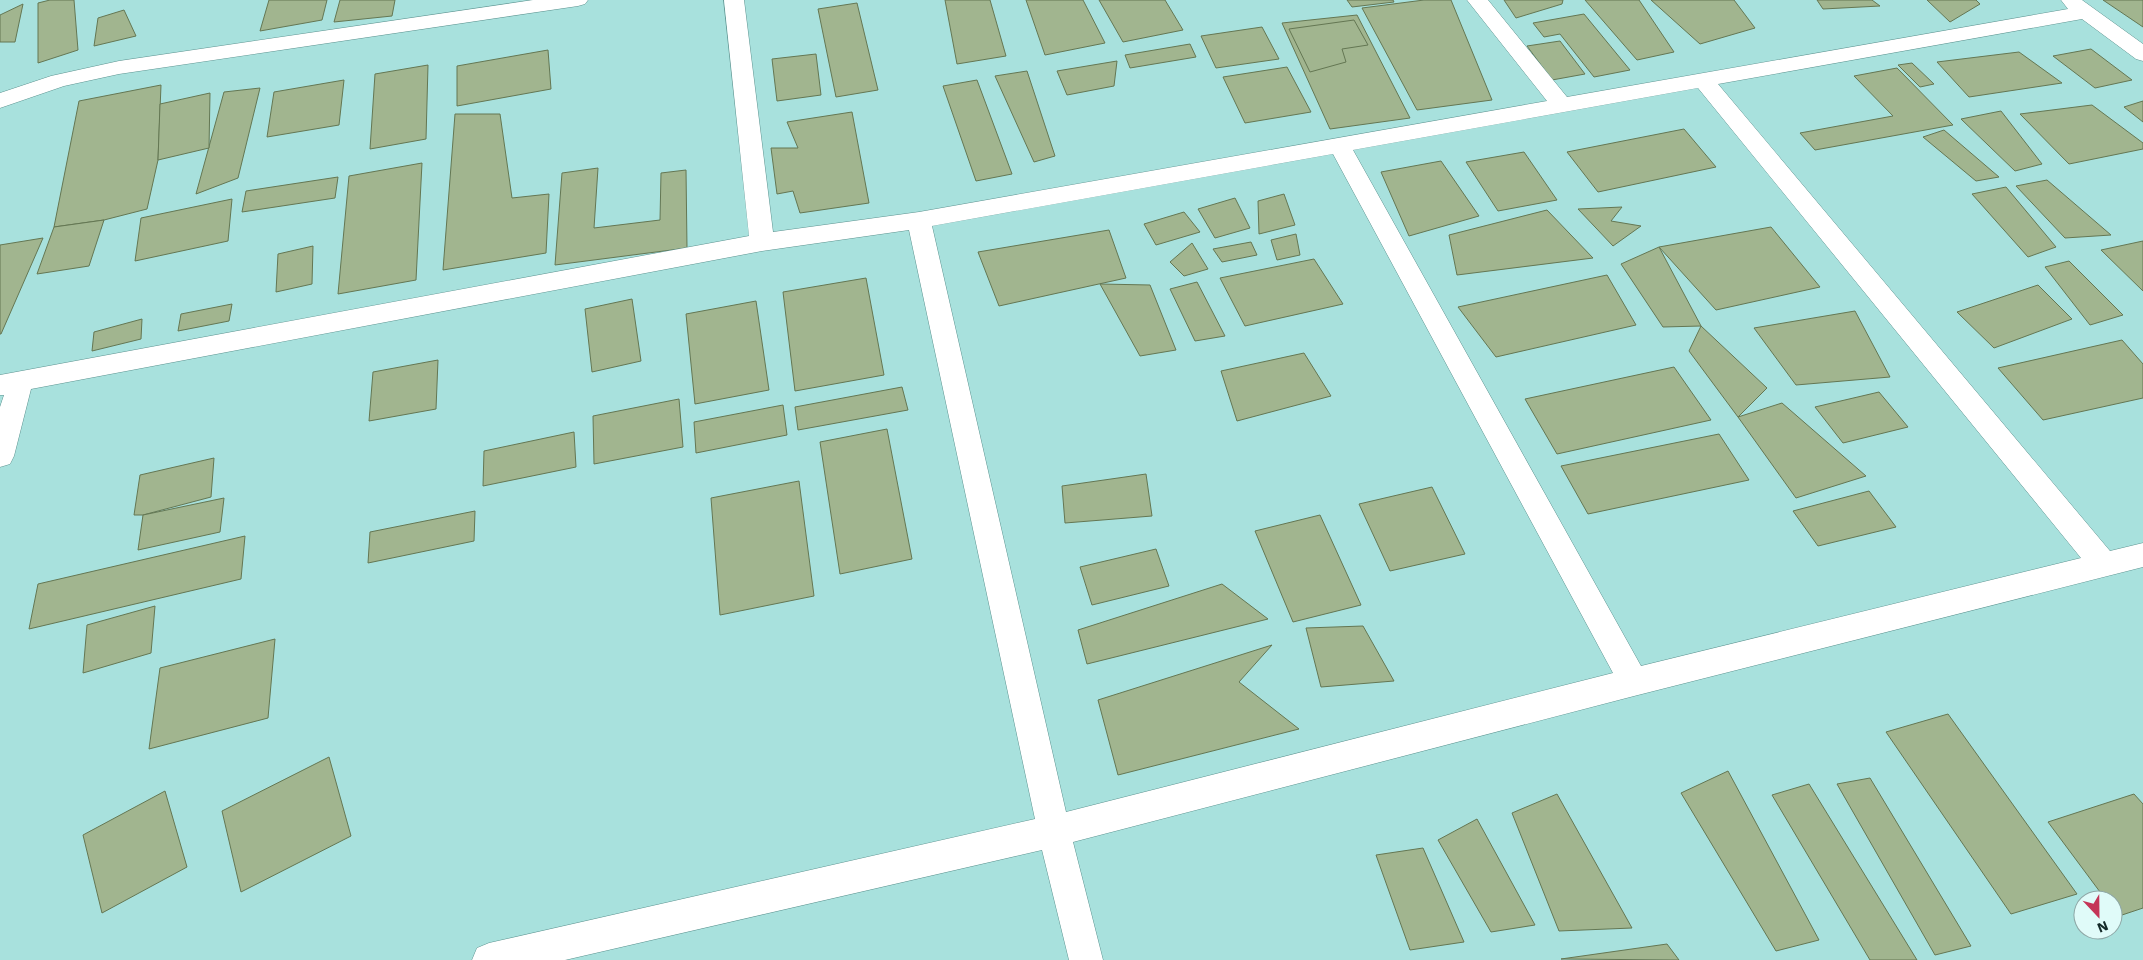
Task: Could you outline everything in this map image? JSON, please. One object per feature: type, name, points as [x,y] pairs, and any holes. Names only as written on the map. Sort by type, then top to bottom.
[{"type":"street","points":[[0,101],[29,89],[114,66],[440,18],[578,0]]},
{"type":"street","points":[[734,0],[762,242]]},
{"type":"street","points":[[1477,0],[1562,105]]},
{"type":"street","points":[[0,456],[10,384],[762,242],[919,220],[1704,81],[2077,6],[2143,54]]},
{"type":"street","points":[[1704,81],[2103,564]]},
{"type":"street","points":[[1339,145],[1634,682]]},
{"type":"street","points":[[919,220],[1054,831],[1086,960]]},
{"type":"street","points":[[489,960],[1054,831],[1634,682],[2143,555]]},
{"type":"building","points":[[50,0],[74,0],[78,50],[38,63],[38,3]]},
{"type":"building","points":[[269,0],[327,0],[322,20],[260,31]]},
{"type":"building","points":[[340,0],[395,0],[392,16],[334,22]]},
{"type":"building","points":[[945,0],[990,0],[1006,56],[957,64]]},
{"type":"building","points":[[1026,0],[1083,0],[1105,43],[1045,55]]},
{"type":"building","points":[[1099,0],[1165,0],[1183,30],[1123,42]]},
{"type":"building","points":[[1347,0],[1393,0],[1394,2],[1352,7]]},
{"type":"building","points":[[1424,0],[1451,0],[1492,100],[1417,110],[1362,8]]},
{"type":"building","points":[[1504,0],[1563,0],[1562,4],[1516,18]]},
{"type":"building","points":[[1585,0],[1639,0],[1674,52],[1637,60]]},
{"type":"building","points":[[1651,0],[1734,0],[1755,28],[1700,44]]},
{"type":"building","points":[[1817,0],[1872,0],[1880,6],[1823,9]]},
{"type":"building","points":[[1927,0],[1976,0],[1980,4],[1950,22]]},
{"type":"building","points":[[2103,0],[2143,0],[2143,27]]},
{"type":"building","points":[[857,3],[878,90],[836,97],[818,9]]},
{"type":"building","points":[[23,4],[15,42],[0,42],[0,15]]},
{"type":"building","points":[[124,10],[136,36],[94,46],[98,18]]},
{"type":"building","points":[[1584,14],[1630,70],[1594,77],[1560,34],[1544,37],[1533,23]]},
{"type":"building","points":[[1357,15],[1410,118],[1330,129],[1282,23]]},
{"type":"building","points":[[1354,20],[1368,45],[1342,49],[1346,62],[1310,72],[1289,29]]},
{"type":"building","points":[[1262,27],[1279,59],[1216,68],[1201,36]]},
{"type":"building","points":[[1560,41],[1585,74],[1552,80],[1527,46]]},
{"type":"building","points":[[1190,44],[1196,57],[1130,68],[1125,55]]},
{"type":"building","points":[[2091,49],[2132,80],[2095,88],[2053,56]]},
{"type":"building","points":[[548,50],[551,89],[457,106],[457,66]]},
{"type":"building","points":[[2019,52],[2062,83],[1969,97],[1937,62]]},
{"type":"building","points":[[816,54],[821,95],[777,101],[772,59]]},
{"type":"building","points":[[1117,61],[1114,86],[1067,95],[1057,71]]},
{"type":"building","points":[[1912,63],[1934,84],[1920,87],[1898,65]]},
{"type":"building","points":[[428,65],[426,139],[370,149],[375,74]]},
{"type":"building","points":[[1287,67],[1311,112],[1245,123],[1223,77]]},
{"type":"building","points":[[1897,68],[1953,125],[1815,150],[1800,133],[1893,116],[1854,76]]},
{"type":"building","points":[[1027,71],[1055,156],[1034,162],[995,76]]},
{"type":"building","points":[[344,80],[339,125],[267,137],[274,92]]},
{"type":"building","points":[[977,80],[1012,174],[976,181],[943,86]]},
{"type":"building","points":[[161,85],[158,160],[147,209],[104,220],[54,227],[79,101]]},
{"type":"building","points":[[260,88],[238,178],[196,194],[224,92]]},
{"type":"building","points":[[210,93],[209,148],[158,160],[160,104]]},
{"type":"building","points":[[2143,101],[2143,122],[2124,107]]},
{"type":"building","points":[[2092,105],[2143,143],[2143,149],[2069,164],[2020,114]]},
{"type":"building","points":[[2001,111],[2042,164],[2015,171],[1961,119]]},
{"type":"building","points":[[852,112],[869,203],[800,213],[793,191],[777,194],[771,148],[798,148],[787,122]]},
{"type":"building","points":[[455,114],[500,114],[512,198],[549,194],[546,253],[443,270]]},
{"type":"building","points":[[1684,129],[1716,167],[1598,192],[1567,152]]},
{"type":"building","points":[[1944,130],[1999,177],[1976,181],[1923,137]]},
{"type":"building","points":[[1524,152],[1557,200],[1498,211],[1466,162]]},
{"type":"building","points":[[1441,161],[1479,216],[1409,236],[1381,172]]},
{"type":"building","points":[[422,163],[416,280],[338,294],[349,176]]},
{"type":"building","points":[[598,168],[594,228],[660,220],[661,173],[686,170],[687,248],[555,265],[562,173]]},
{"type":"building","points":[[338,177],[335,198],[242,212],[246,191]]},
{"type":"building","points":[[2047,180],[2111,235],[2065,238],[2016,186]]},
{"type":"building","points":[[2006,187],[2056,247],[2028,257],[1972,194]]},
{"type":"building","points":[[1284,194],[1295,225],[1259,234],[1258,201]]},
{"type":"building","points":[[1235,198],[1250,228],[1215,238],[1198,209]]},
{"type":"building","points":[[232,199],[228,241],[135,261],[141,218]]},
{"type":"building","points":[[1622,207],[1611,221],[1641,226],[1613,246],[1578,209]]},
{"type":"building","points":[[1547,210],[1593,258],[1457,275],[1449,235]]},
{"type":"building","points":[[1184,212],[1200,232],[1156,245],[1144,224]]},
{"type":"building","points":[[104,220],[89,266],[37,274],[54,227]]},
{"type":"building","points":[[1771,227],[1820,287],[1716,310],[1659,247]]},
{"type":"building","points":[[1109,230],[1126,278],[999,306],[978,252]]},
{"type":"building","points":[[1296,234],[1300,255],[1277,260],[1271,240]]},
{"type":"building","points":[[43,238],[1,334],[0,334],[0,245]]},
{"type":"building","points":[[2143,241],[2143,291],[2101,250]]},
{"type":"building","points":[[1251,242],[1257,255],[1222,262],[1213,249]]},
{"type":"building","points":[[1192,243],[1208,269],[1184,276],[1170,262]]},
{"type":"building","points":[[313,246],[312,284],[276,292],[278,254]]},
{"type":"building","points":[[1659,247],[1701,326],[1663,327],[1621,264]]},
{"type":"building","points":[[1314,259],[1343,304],[1245,326],[1220,278]]},
{"type":"building","points":[[2069,261],[2123,315],[2090,325],[2045,267]]},
{"type":"building","points":[[1607,275],[1636,325],[1496,357],[1458,307]]},
{"type":"building","points":[[866,278],[884,375],[795,391],[783,292]]},
{"type":"building","points":[[1197,282],[1225,336],[1195,341],[1170,289]]},
{"type":"building","points":[[1100,284],[1150,285],[1176,350],[1140,356]]},
{"type":"building","points":[[2038,285],[2072,319],[1994,348],[1957,312]]},
{"type":"building","points":[[632,299],[641,361],[592,372],[585,309]]},
{"type":"building","points":[[756,301],[769,390],[695,404],[686,314]]},
{"type":"building","points":[[232,304],[229,321],[178,331],[181,314]]},
{"type":"building","points":[[1855,311],[1890,377],[1796,385],[1754,328]]},
{"type":"building","points":[[142,319],[141,339],[92,351],[94,332]]},
{"type":"building","points":[[1701,326],[1767,388],[1738,417],[1689,351]]},
{"type":"building","points":[[2122,340],[2143,364],[2143,398],[2043,420],[1998,368]]},
{"type":"building","points":[[1304,353],[1331,396],[1237,421],[1221,371]]},
{"type":"building","points":[[438,360],[436,409],[369,421],[373,372]]},
{"type":"building","points":[[1674,367],[1711,420],[1557,454],[1525,399]]},
{"type":"building","points":[[902,387],[908,410],[798,430],[795,407]]},
{"type":"building","points":[[1879,392],[1908,427],[1843,443],[1815,407]]},
{"type":"building","points":[[679,399],[683,447],[594,464],[593,416]]},
{"type":"building","points":[[1782,403],[1866,476],[1796,498],[1738,417]]},
{"type":"building","points":[[783,405],[787,435],[696,453],[694,422]]},
{"type":"building","points":[[887,429],[912,559],[840,574],[820,442]]},
{"type":"building","points":[[574,432],[576,467],[483,486],[484,451]]},
{"type":"building","points":[[1719,434],[1749,480],[1588,514],[1561,466]]},
{"type":"building","points":[[214,458],[211,497],[143,515],[134,515],[140,475]]},
{"type":"building","points":[[1146,474],[1152,516],[1065,523],[1062,486]]},
{"type":"building","points":[[799,481],[814,596],[720,615],[711,498]]},
{"type":"building","points":[[1432,487],[1465,554],[1390,571],[1359,504]]},
{"type":"building","points":[[1869,491],[1896,527],[1818,546],[1793,511]]},
{"type":"building","points":[[224,498],[220,532],[138,550],[143,515]]},
{"type":"building","points":[[475,511],[474,541],[368,563],[370,532]]},
{"type":"building","points":[[1320,515],[1361,605],[1293,622],[1255,531]]},
{"type":"building","points":[[245,536],[241,579],[29,629],[38,584]]},
{"type":"building","points":[[1156,549],[1169,586],[1092,605],[1080,567]]},
{"type":"building","points":[[1222,584],[1268,619],[1087,664],[1078,630]]},
{"type":"building","points":[[155,606],[151,653],[83,673],[87,625]]},
{"type":"building","points":[[1363,626],[1394,681],[1321,687],[1306,628]]},
{"type":"building","points":[[275,639],[268,718],[149,749],[160,668]]},
{"type":"building","points":[[1272,645],[1239,682],[1299,729],[1118,775],[1098,700]]},
{"type":"building","points":[[1948,714],[2074,890],[2073,895],[2011,914],[1886,732]]},
{"type":"building","points":[[329,757],[351,836],[241,892],[222,811]]},
{"type":"building","points":[[1728,771],[1819,940],[1776,951],[1681,793]]},
{"type":"building","points":[[1870,778],[1971,946],[1935,955],[1837,784]]},
{"type":"building","points":[[1809,784],[1917,960],[1870,960],[1772,795]]},
{"type":"building","points":[[165,791],[187,867],[102,913],[83,835]]},
{"type":"building","points":[[1557,794],[1632,928],[1559,931],[1512,813]]},
{"type":"building","points":[[2134,794],[2143,804],[2143,908],[2123,915],[2123,890],[2099,890],[2048,822]]},
{"type":"building","points":[[1477,819],[1535,925],[1491,932],[1438,840]]},
{"type":"building","points":[[1423,848],[1464,942],[1410,950],[1376,855]]},
{"type":"building","points":[[1667,944],[1679,960],[1561,959]]}]
